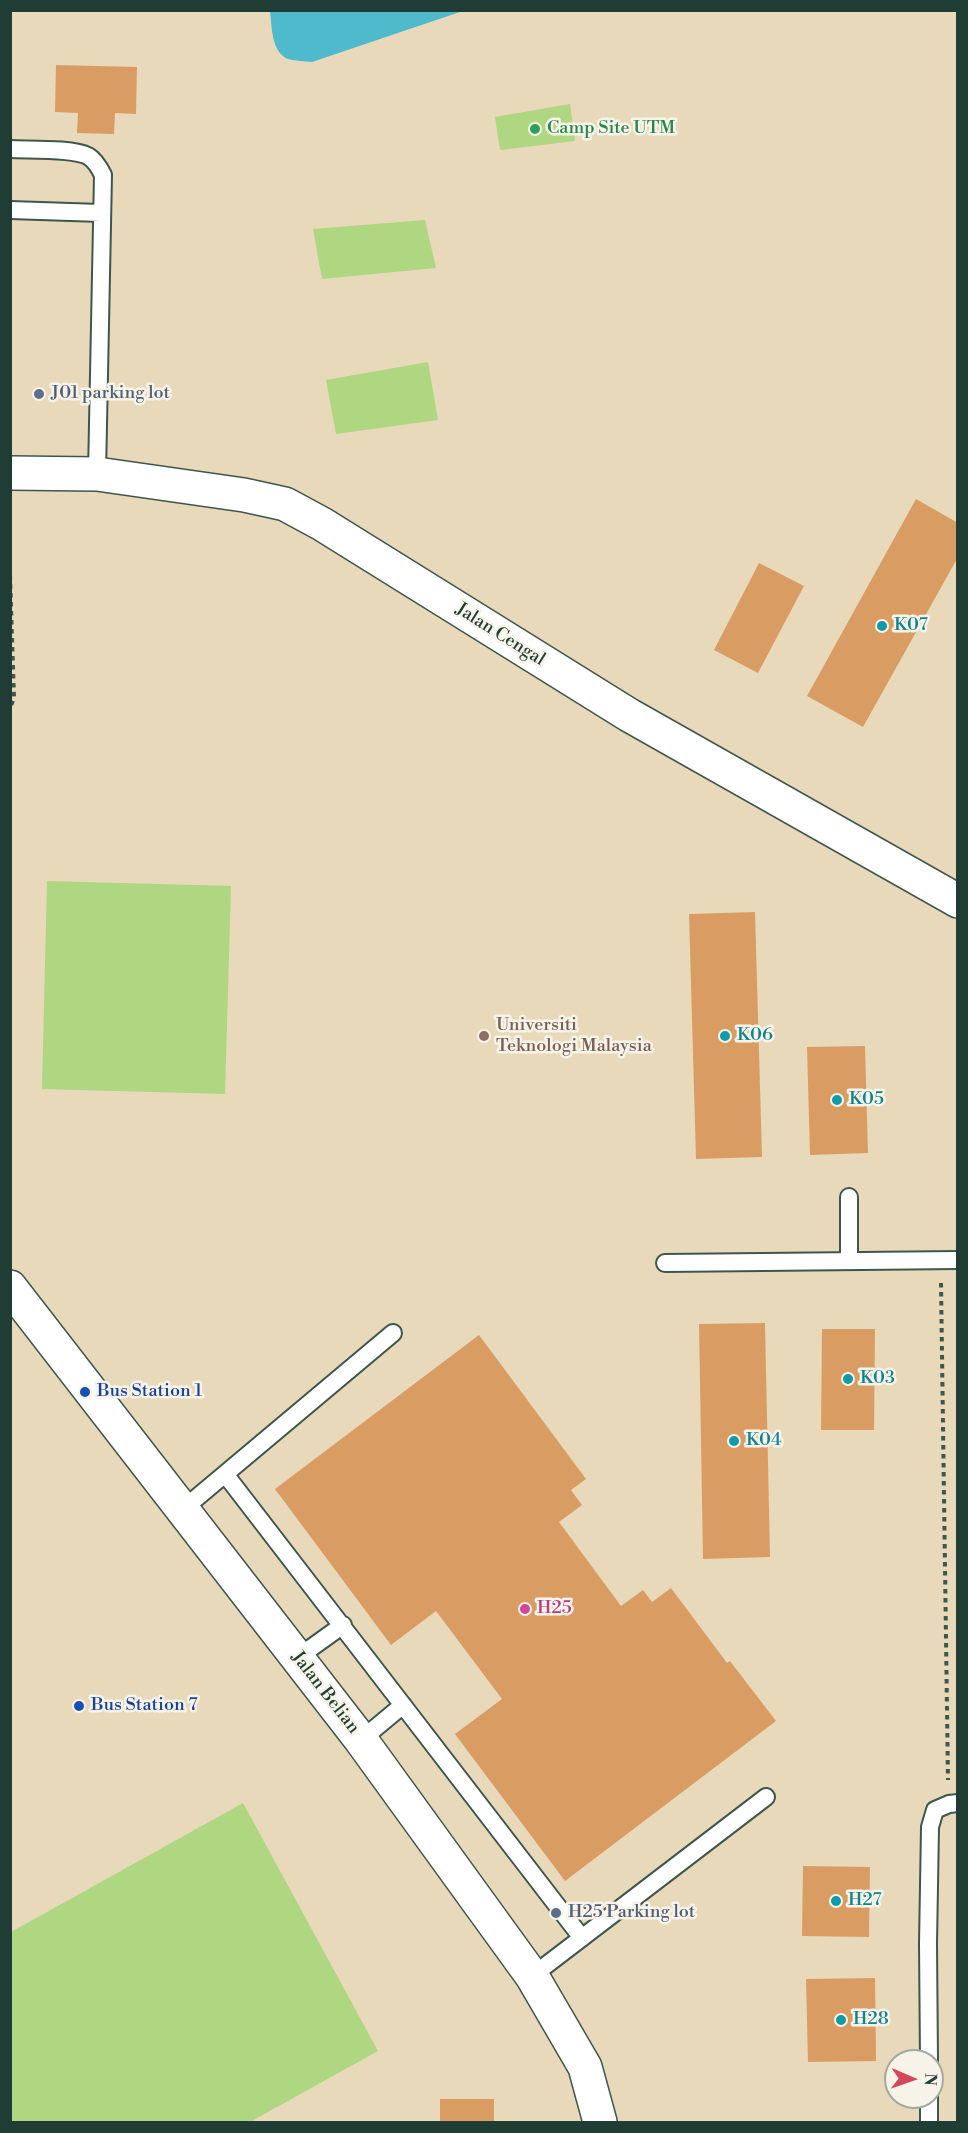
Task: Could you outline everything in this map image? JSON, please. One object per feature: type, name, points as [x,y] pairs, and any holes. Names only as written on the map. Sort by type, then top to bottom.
[{"type":"street","name":"Jalan Cengal","points":[[10,473],[97,474],[233,493],[285,504],[322,524],[629,715],[957,901]]},
{"type":"street","name":"Jalan Belian","points":[[10,1287],[361,1740],[532,1976],[585,2067],[600,2122]]},
{"type":"lane","points":[[10,149],[79,152],[90,157],[98,165],[103,175],[97,474]]},
{"type":"lane","points":[[10,210],[101,213]]},
{"type":"lane","points":[[849,1197],[849,1261]]},
{"type":"lane","points":[[665,1263],[957,1260]]},
{"type":"lane","points":[[182,1510],[393,1333]]},
{"type":"lane","points":[[225,1474],[582,1938]]},
{"type":"lane","points":[[297,1658],[342,1625]]},
{"type":"lane","points":[[361,1740],[403,1705]]},
{"type":"lane","points":[[532,1976],[766,1797]]},
{"type":"lane","points":[[929,2049],[930,1827],[935,1810],[953,1803]]},
{"type":"path","points":[[10,575],[14,698],[10,708]]},
{"type":"path","points":[[940,1261],[953,1803]]},
{"type":"shaded area","name":"Universiti Teknologi Malaysia","points":[[11,11],[957,11],[957,2122],[11,2122]]},
{"type":"green space","name":"Camp Site UTM","points":[[570,104],[575,141],[500,150],[495,117]]},
{"type":"green space","points":[[425,220],[436,268],[322,279],[313,229]]},
{"type":"green space","points":[[428,362],[438,420],[336,434],[326,380]]},
{"type":"green space","points":[[47,881],[231,886],[225,1094],[42,1089]]},
{"type":"green space","points":[[243,1803],[378,2051],[250,2122],[11,2122],[11,1932]]},
{"type":"water","points":[[270,10],[463,11],[312,62],[297,61],[282,56],[273,38]]},
{"type":"building","points":[[56,65],[137,67],[136,114],[115,113],[114,134],[77,133],[78,113],[55,112]]},
{"type":"building","name":"K07","points":[[916,499],[958,523],[958,557],[863,727],[807,696]]},
{"type":"building","points":[[759,563],[804,586],[758,673],[714,650]]},
{"type":"building","name":"K06","points":[[755,912],[762,1157],[696,1159],[689,914]]},
{"type":"building","name":"K05","points":[[865,1046],[868,1153],[810,1155],[807,1047]]},
{"type":"building","name":"K04","points":[[765,1323],[770,1557],[703,1559],[699,1324]]},
{"type":"building","name":"K03","points":[[822,1329],[875,1329],[874,1430],[821,1430]]},
{"type":"building","name":"H25","points":[[479,1335],[586,1479],[571,1490],[582,1505],[559,1522],[621,1606],[643,1590],[652,1602],[671,1588],[727,1663],[730,1661],[776,1721],[565,1881],[455,1734],[502,1699],[436,1611],[391,1645],[275,1489]]},
{"type":"building","name":"H27","points":[[803,1866],[870,1867],[869,1937],[802,1936]]},
{"type":"building","name":"H28","points":[[875,1978],[876,2061],[808,2062],[806,1979]]},
{"type":"building","points":[[440,2099],[494,2099],[494,2122],[440,2122]]},
{"type":"place","name":"Camp Site UTM","points":[[535,129]]},
{"type":"place","name":"J01 parking lot","points":[[39,394]]},
{"type":"place","name":"K07","points":[[882,626]]},
{"type":"place","name":"Universiti Teknologi Malaysia","points":[[484,1036]]},
{"type":"place","name":"K06","points":[[725,1036]]},
{"type":"place","name":"K05","points":[[837,1100]]},
{"type":"place","name":"K03","points":[[848,1379]]},
{"type":"place","name":"Bus Station 1","points":[[85,1392]]},
{"type":"place","name":"K04","points":[[734,1441]]},
{"type":"place","name":"H25","points":[[525,1609]]},
{"type":"place","name":"Bus Station 7","points":[[79,1706]]},
{"type":"place","name":"H27","points":[[836,1901]]},
{"type":"place","name":"H25 Parking lot","points":[[556,1913]]},
{"type":"place","name":"H28","points":[[841,2020]]}]
